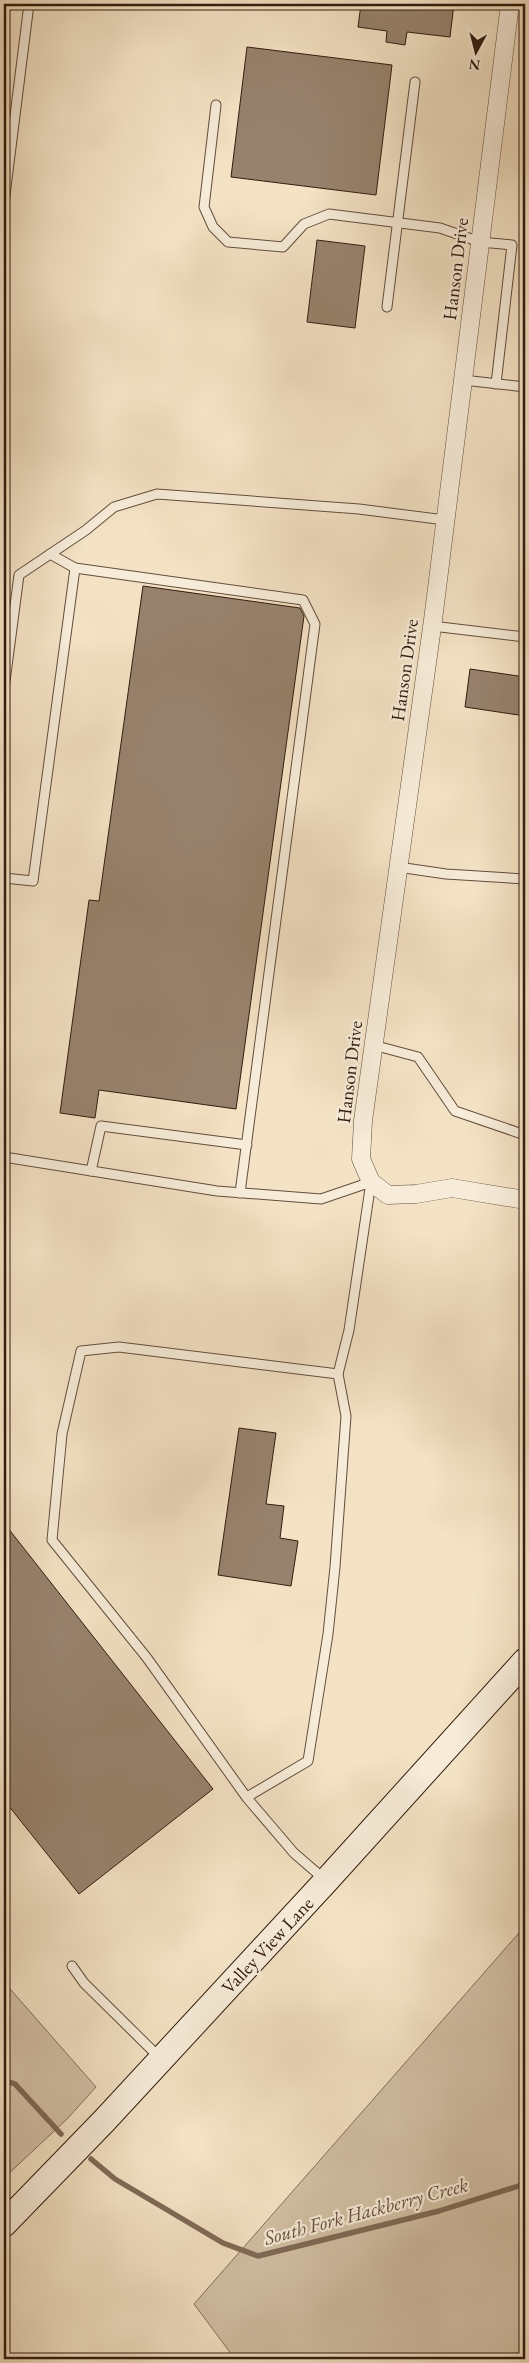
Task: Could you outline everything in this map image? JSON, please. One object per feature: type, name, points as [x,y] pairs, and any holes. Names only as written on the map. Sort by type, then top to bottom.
[{"type":"main road","name":"Valley View Lane","points":[[4,2224],[104,2121],[160,2058],[326,1881],[525,1661]]},
{"type":"street","name":"Hanson Drive","points":[[371,1182],[361,1159],[363,1121],[432,626],[510,4]]},
{"type":"street","points":[[371,1182],[388,1195],[416,1194],[452,1188],[525,1200]]},
{"type":"lane","points":[[4,203],[29,4]]},
{"type":"lane","points":[[387,307],[415,82]]},
{"type":"lane","points":[[216,106],[204,207],[213,227],[228,242],[283,247],[304,224],[329,214],[440,228],[480,242],[512,245],[496,384]]},
{"type":"lane","points":[[463,380],[525,387]]},
{"type":"lane","points":[[4,689],[19,575],[86,530],[114,507],[157,494],[359,509],[445,520]]},
{"type":"lane","points":[[50,554],[75,568],[303,600],[315,624],[240,1193]]},
{"type":"lane","points":[[4,878],[33,882],[75,568]]},
{"type":"lane","points":[[432,626],[525,637]]},
{"type":"lane","points":[[398,868],[446,874],[525,879]]},
{"type":"lane","points":[[373,1045],[418,1057],[455,1111],[525,1135]]},
{"type":"lane","points":[[91,1171],[101,1126],[247,1145]]},
{"type":"lane","points":[[4,1157],[240,1193],[322,1199],[371,1182],[349,1330],[338,1374],[346,1416],[335,1567],[328,1634],[308,1761],[247,1797]]},
{"type":"lane","points":[[326,1881],[294,1853],[247,1797],[147,1658],[52,1540],[62,1434],[81,1350],[119,1347],[338,1374]]},
{"type":"lane","points":[[72,1966],[84,1983],[160,2058]]},
{"type":"shaded area","points":[[525,1926],[525,2359],[235,2359],[194,2304]]},
{"type":"shaded area","points":[[4,1982],[96,2087],[68,2118],[4,2178]]},
{"type":"building","points":[[361,4],[454,4],[450,37],[407,32],[405,45],[386,42],[387,31],[358,27]]},
{"type":"building","points":[[247,47],[392,65],[376,195],[231,177]]},
{"type":"building","points":[[317,240],[365,246],[355,328],[307,322]]},
{"type":"building","points":[[143,586],[300,608],[304,616],[236,1109],[99,1090],[95,1118],[60,1113],[89,900],[99,901]]},
{"type":"building","points":[[470,669],[525,677],[525,716],[465,707]]},
{"type":"building","points":[[239,1428],[276,1433],[266,1504],[284,1506],[280,1538],[298,1541],[291,1586],[218,1575]]},
{"type":"building","points":[[4,1523],[213,1789],[79,1894],[4,1800]]},
{"type":"waterway","name":"South Fork Hackberry Creek","points":[[4,2080],[15,2084],[61,2134]]},
{"type":"waterway","name":"South Fork Hackberry Creek","points":[[91,2159],[115,2179],[223,2243],[258,2256],[439,2211],[525,2184]]}]
